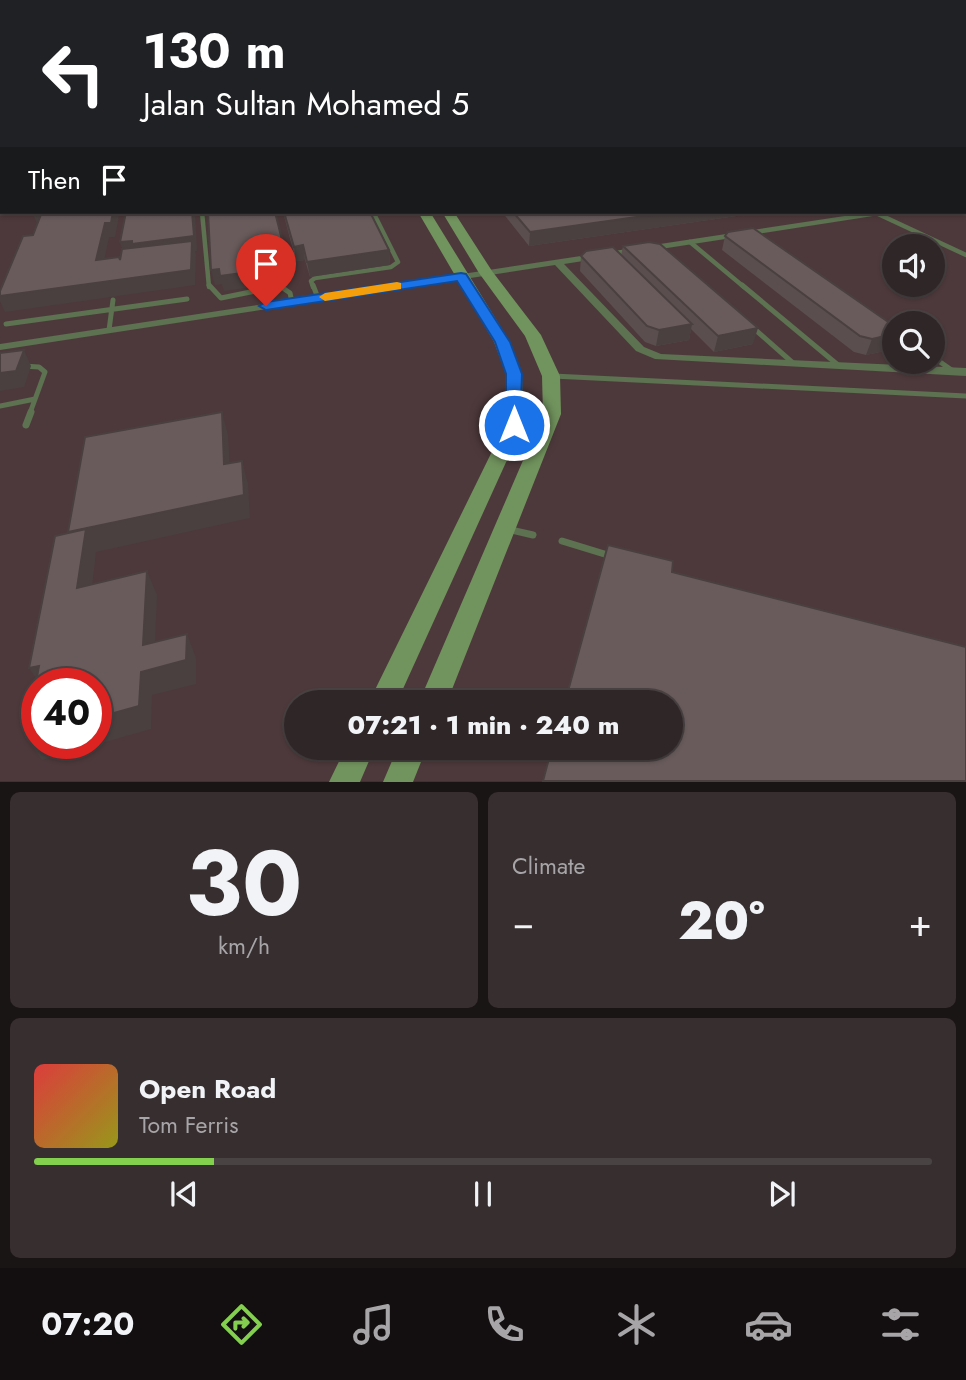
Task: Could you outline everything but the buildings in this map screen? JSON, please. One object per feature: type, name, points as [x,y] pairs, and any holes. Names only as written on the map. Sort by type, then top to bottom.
[{"type":"street","points":[[389,690],[514,425],[514,374],[502,342],[425,214]]},
{"type":"street","points":[[438,690],[552,414],[551,376],[533,335],[486,273],[449,214]]},
{"type":"street","points":[[0,346],[869,214]]},
{"type":"street","points":[[558,263],[640,349],[649,354],[960,371]]},
{"type":"street","points":[[344,782],[355,760]]},
{"type":"street","points":[[398,782],[407,760]]},
{"type":"lane","points":[[202,214],[209,289],[213,295],[221,298],[280,286],[290,293],[292,302]]},
{"type":"lane","points":[[318,298],[311,281],[315,278],[391,267],[398,261],[374,214]]},
{"type":"lane","points":[[885,214],[966,255]]},
{"type":"lane","points":[[756,233],[766,240]]},
{"type":"lane","points":[[690,243],[838,365]]},
{"type":"lane","points":[[659,247],[670,256]]},
{"type":"lane","points":[[6,324],[187,299]]},
{"type":"lane","points":[[109,330],[113,300]]},
{"type":"lane","points":[[742,318],[793,363]]},
{"type":"lane","points":[[11,368],[34,366],[45,372],[26,425]]},
{"type":"lane","points":[[551,376],[966,396]]},
{"type":"lane","points":[[0,405],[35,399]]},
{"type":"lane","points":[[505,528],[533,535]]},
{"type":"lane","points":[[562,541],[623,559]]},
{"type":"shaded area","points":[[0,214],[966,214],[966,781],[0,781]]},
{"type":"slow traffic","points":[[325,297],[397,286]]},
{"type":"route","points":[[266,306],[461,276],[502,342],[514,374],[514,425]]}]
